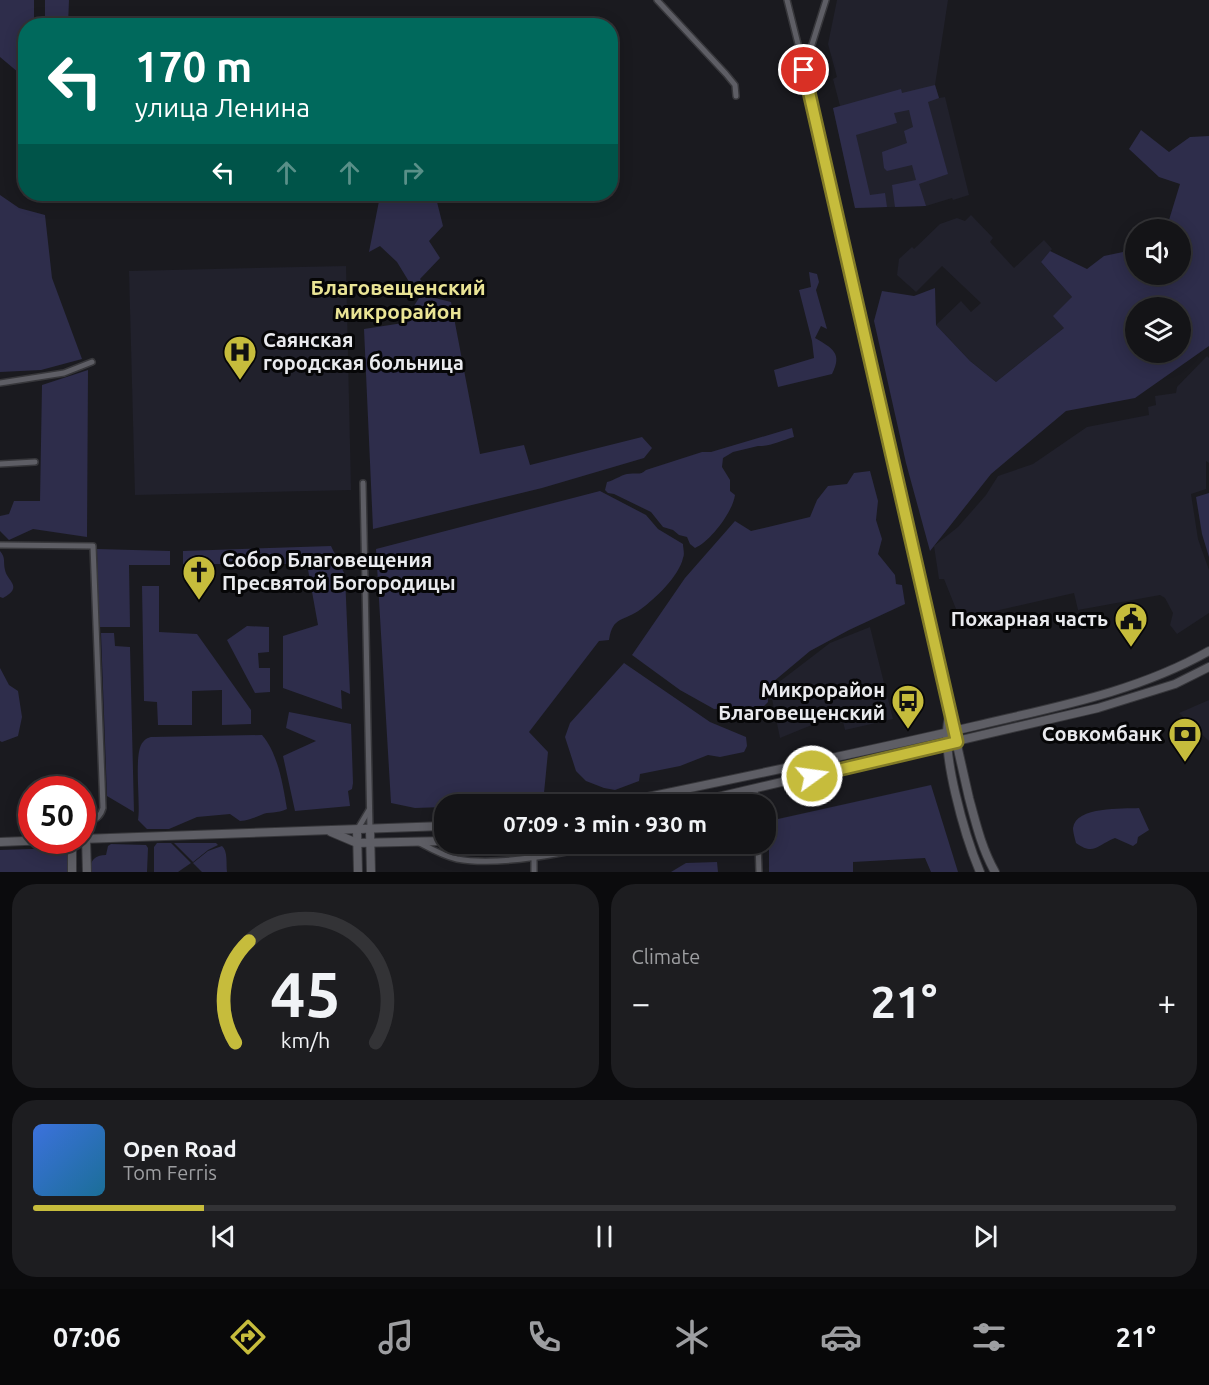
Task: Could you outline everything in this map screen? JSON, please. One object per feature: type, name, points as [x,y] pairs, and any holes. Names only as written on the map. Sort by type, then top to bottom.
[{"type":"main road","points":[[804,70],[951,712],[951,731],[947,744],[965,826],[980,872]]},
{"type":"main road","points":[[662,794],[1095,697],[1158,676],[1209,651]]},
{"type":"main road","points":[[736,794],[1098,708],[1158,690],[1209,667]]},
{"type":"main road","points":[[1095,697],[1098,708]]},
{"type":"main road","points":[[951,731],[957,742],[979,837],[995,872]]},
{"type":"main road","points":[[763,773],[766,787]]},
{"type":"main road","points":[[96,839],[434,827]]},
{"type":"main road","points":[[357,830],[358,872]]},
{"type":"main road","points":[[370,830],[371,872]]},
{"type":"main road","points":[[327,831],[357,843],[434,841]]},
{"type":"main road","points":[[0,842],[18,841]]},
{"type":"main road","points":[[72,854],[72,872]]},
{"type":"main road","points":[[85,854],[87,872]]},
{"type":"street","points":[[657,0],[726,74],[735,85],[736,96]]},
{"type":"street","points":[[787,0],[804,70]]},
{"type":"street","points":[[804,70],[826,0]]},
{"type":"street","points":[[0,383],[64,373],[92,362]]},
{"type":"street","points":[[0,464],[35,462]]},
{"type":"street","points":[[363,483],[370,830]]},
{"type":"street","points":[[0,545],[93,546],[103,808],[96,820]]},
{"type":"street","points":[[755,790],[756,794]]},
{"type":"street","points":[[357,830],[370,809]]},
{"type":"street","points":[[417,842],[437,853],[458,859],[481,861],[550,854]]},
{"type":"street","points":[[758,854],[759,872]]},
{"type":"street","points":[[534,857],[534,872]]},
{"type":"shaded area","points":[[0,0],[34,0],[34,18],[18,18],[18,72],[0,57]]},
{"type":"shaded area","points":[[45,0],[69,0],[68,18],[45,18]]},
{"type":"shaded area","points":[[837,0],[948,0],[935,85],[939,98],[945,97],[969,195],[926,206],[855,208],[833,108],[840,106],[833,79],[837,77],[828,44]]},
{"type":"shaded area","points":[[935,85],[939,98],[928,102],[948,174],[919,184],[926,206],[895,207],[892,185],[916,180],[912,165],[887,171],[884,168],[882,152],[907,143],[904,131],[913,127],[909,110],[894,113],[897,123],[856,135],[870,195],[885,193],[887,207],[855,208],[833,108],[901,89],[902,93]]},
{"type":"shaded area","points":[[1141,130],[1169,152],[1190,137],[1209,136],[1209,346],[1191,359],[1191,297],[1125,297],[1125,363],[1185,363],[1135,398],[1066,411],[991,474],[930,551],[906,463],[874,321],[882,291],[914,296],[935,288],[936,325],[970,361],[996,382],[1064,328],[1053,316],[1072,297],[1041,262],[1050,251],[1087,269],[1104,256],[1125,250],[1125,285],[1191,285],[1191,219],[1169,219],[1180,184],[1159,177],[1129,149]]},
{"type":"shaded area","points":[[0,195],[19,208],[45,215],[52,278],[82,359],[41,370],[0,372]]},
{"type":"shaded area","points":[[379,201],[437,202],[443,226],[429,241],[440,258],[420,279],[435,298],[451,302],[480,454],[524,445],[530,465],[642,437],[652,448],[644,458],[542,488],[373,529],[364,329],[403,323],[419,298],[397,262],[380,246],[369,252]]},
{"type":"shaded area","points":[[971,215],[993,238],[990,242],[1014,268],[1044,240],[1052,249],[1041,262],[1072,297],[1064,328],[996,382],[970,361],[936,325],[961,301],[971,312],[981,303],[942,266],[916,292],[897,275],[899,259],[912,247],[914,249],[940,224],[957,218],[965,221]]},
{"type":"shaded area","name":"Саянская городская больница","points":[[346,266],[351,490],[135,495],[129,271]]},
{"type":"shaded area","points":[[809,272],[817,274],[819,282],[816,290],[827,329],[821,326],[815,338],[834,352],[835,367],[832,374],[778,387],[774,370],[814,358],[799,290],[811,287]]},
{"type":"shaded area","points":[[1207,356],[1209,358],[1209,463],[1206,461],[1206,489],[1191,494],[1198,539],[1209,570],[1209,613],[1177,634],[1170,625],[1173,613],[1165,598],[1160,595],[1078,610],[1074,593],[960,619],[944,579],[939,579],[934,546],[958,527],[986,495],[998,476],[1033,464],[1087,427],[1149,415],[1148,407],[1156,405],[1155,396],[1176,393],[1177,387]]},
{"type":"shaded area","points":[[88,370],[87,537],[33,529],[9,540],[0,531],[0,516],[9,514],[14,501],[40,501],[42,385]]},
{"type":"shaded area","points":[[792,428],[794,437],[733,452],[723,458],[722,467],[730,480],[730,491],[735,495],[733,502],[726,517],[714,532],[695,548],[687,537],[663,527],[651,512],[605,490],[607,482],[624,475],[642,473],[702,452],[711,452]]},
{"type":"shaded area","points":[[870,471],[878,501],[876,520],[882,539],[878,554],[895,575],[896,584],[902,585],[905,604],[810,651],[767,687],[768,702],[762,708],[714,709],[680,690],[632,655],[685,578],[735,521],[751,531],[810,517],[817,500],[828,486],[847,484],[854,473]]},
{"type":"shaded area","points":[[600,491],[646,515],[658,529],[683,544],[684,556],[677,572],[659,593],[641,609],[616,623],[609,640],[599,641],[529,732],[548,752],[544,793],[434,794],[434,807],[415,808],[391,803],[376,549]]},
{"type":"shaded area","points":[[1209,493],[1209,557],[1202,534],[1196,497]]},
{"type":"shaded area","points":[[331,546],[345,575],[350,694],[341,690],[342,709],[283,688],[283,636],[318,625],[307,564],[183,564],[183,551]]},
{"type":"shaded area","points":[[97,549],[170,551],[170,565],[129,565],[130,627],[99,627]]},
{"type":"shaded area","points":[[0,551],[4,558],[6,574],[13,584],[12,591],[3,598],[0,597]]},
{"type":"shaded area","points":[[142,586],[159,586],[159,632],[197,634],[251,710],[251,724],[222,725],[222,690],[192,691],[192,725],[158,725],[157,702],[144,701]]},
{"type":"shaded area","points":[[247,626],[269,627],[269,652],[258,653],[259,668],[270,668],[270,692],[255,693],[227,640]]},
{"type":"shaded area","points":[[870,627],[893,719],[845,730],[841,713],[780,738],[770,689],[830,643]]},
{"type":"shaded area","points":[[101,633],[114,633],[115,646],[130,647],[134,812],[107,796]]},
{"type":"shaded area","points":[[624,663],[710,722],[746,737],[747,746],[744,752],[720,757],[708,755],[680,766],[640,774],[639,781],[615,790],[586,781],[576,771],[565,737],[570,723]]},
{"type":"shaded area","points":[[0,668],[9,685],[18,691],[22,717],[18,736],[2,742],[0,741]]},
{"type":"shaded area","points":[[1209,700],[1209,741],[1179,713]]},
{"type":"shaded area","points":[[289,712],[351,724],[353,783],[352,789],[348,791],[350,806],[295,811],[283,756],[316,741],[286,728]]},
{"type":"shaded area","points":[[262,735],[268,742],[276,760],[287,809],[240,821],[230,814],[197,817],[169,829],[147,829],[138,820],[138,756],[146,739],[151,737]]},
{"type":"shaded area","points":[[931,785],[958,872],[931,872],[925,858],[853,862],[853,872],[769,872],[769,854],[776,854],[776,819]]},
{"type":"shaded area","points":[[1139,808],[1149,830],[1138,837],[1137,843],[1133,846],[1115,838],[1092,849],[1076,843],[1073,828],[1082,816],[1101,810]]},
{"type":"shaded area","points":[[157,843],[171,843],[191,863],[178,872],[154,872],[154,847]]},
{"type":"shaded area","points":[[174,843],[216,843],[218,845],[193,862]]},
{"type":"shaded area","points":[[111,844],[146,845],[148,848],[147,872],[90,872],[94,859],[106,855],[108,846]]},
{"type":"shaded area","points":[[222,846],[226,854],[227,872],[202,872],[193,863],[208,851]]},
{"type":"shaded area","points":[[18,849],[18,854],[69,854],[71,872],[0,872],[0,850]]},
{"type":"shaded area","points":[[717,862],[718,872],[671,872],[686,863]]},
{"type":"place","name":"Саянская городская больница","points":[[240,381]]},
{"type":"place","name":"Собор Благовещения Пресвятой Богородицы","points":[[199,601]]},
{"type":"place","name":"Пожарная часть","points":[[1131,648]]},
{"type":"place","name":"Микрорайон Благовещенский","points":[[908,730]]},
{"type":"place","name":"Совкомбанк","points":[[1185,763]]},
{"type":"district","name":"Благовещенский микрорайон","points":[[398,300]]},
{"type":"route","points":[[804,70],[957,742],[812,776]]}]
